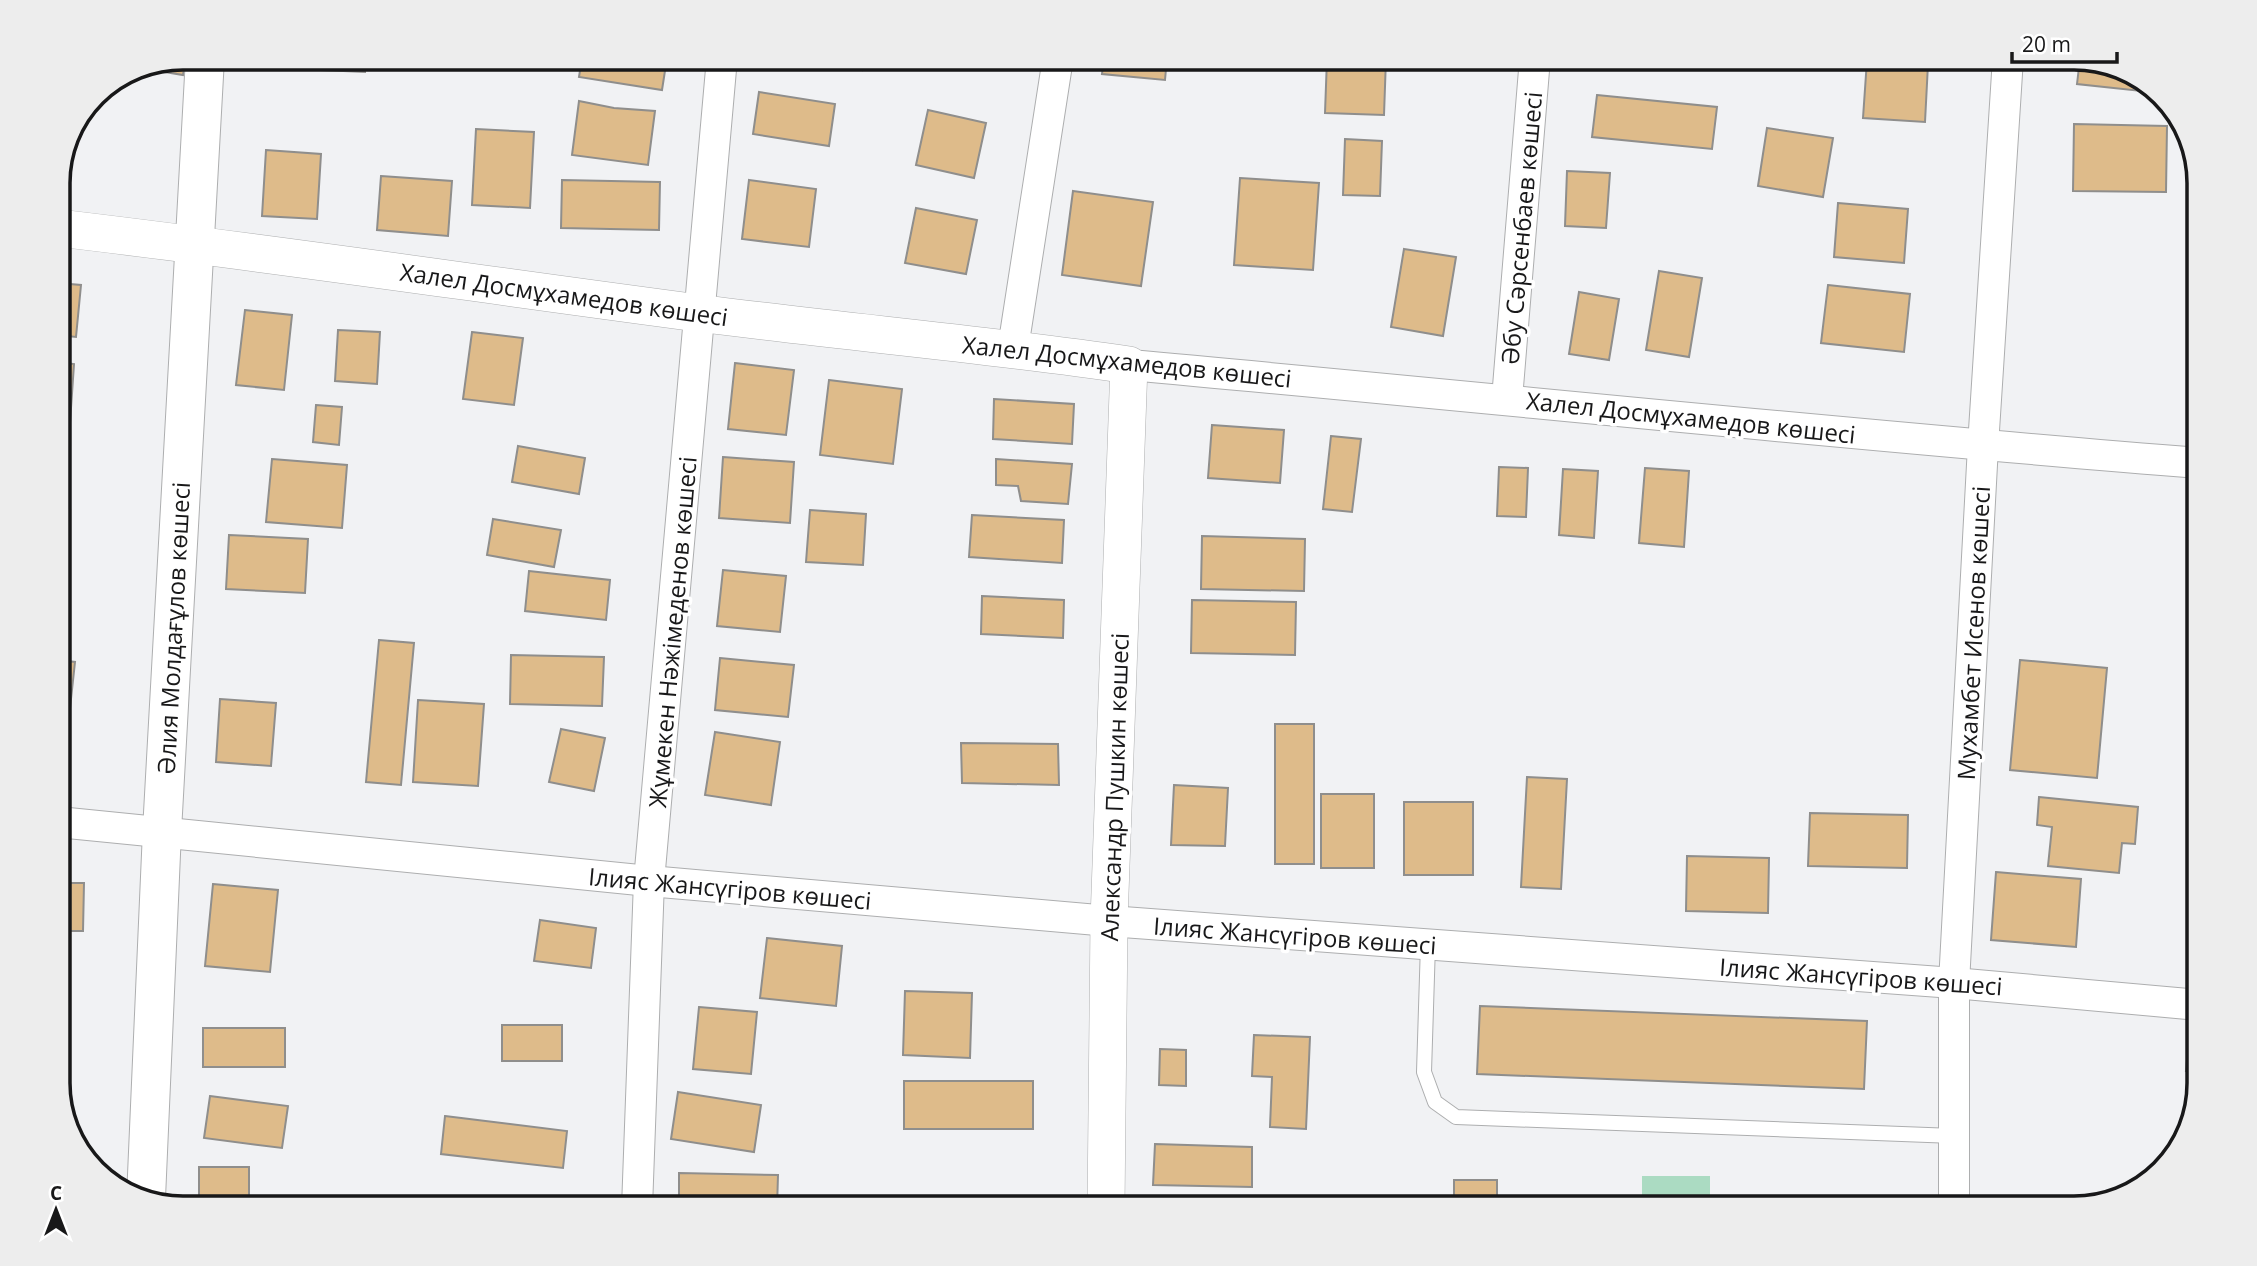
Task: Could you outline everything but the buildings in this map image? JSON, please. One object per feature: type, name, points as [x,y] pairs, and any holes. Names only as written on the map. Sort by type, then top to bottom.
[{"type":"main road","name":"Әлия Молдағұлов көшесі","points":[[146,1189],[162,831],[204,70]]},
{"type":"street","name":"Жұмекен Нәжімеденов көшесі","points":[[638,1196],[649,881],[721,70]]},
{"type":"street","points":[[1013,348],[1056,70]]},
{"type":"street","name":"Әбу Сәрсенбаев көшесі","points":[[1507,399],[1534,70]]},
{"type":"street","name":"Мухамбет Исенов көшесі","points":[[1954,1196],[1954,983],[1983,446],[2007,70]]},
{"type":"street","name":"Халел Досмұхамедов көшесі","points":[[70,229],[701,313],[1013,348],[1129,365],[1983,446],[2187,462]]},
{"type":"street","name":"Александр Пушкин көшесі","points":[[1106,1196],[1109,922],[1129,365]]},
{"type":"street","name":"Ілияс Жансүгіров көшесі","points":[[70,823],[649,881],[1109,922],[1954,983],[2187,1004]]},
{"type":"lane","points":[[1428,944],[1424,1072],[1435,1102],[1456,1117],[1954,1136]]},
{"type":"green space","points":[[1642,1176],[1710,1176],[1710,1196],[1642,1196]]}]
